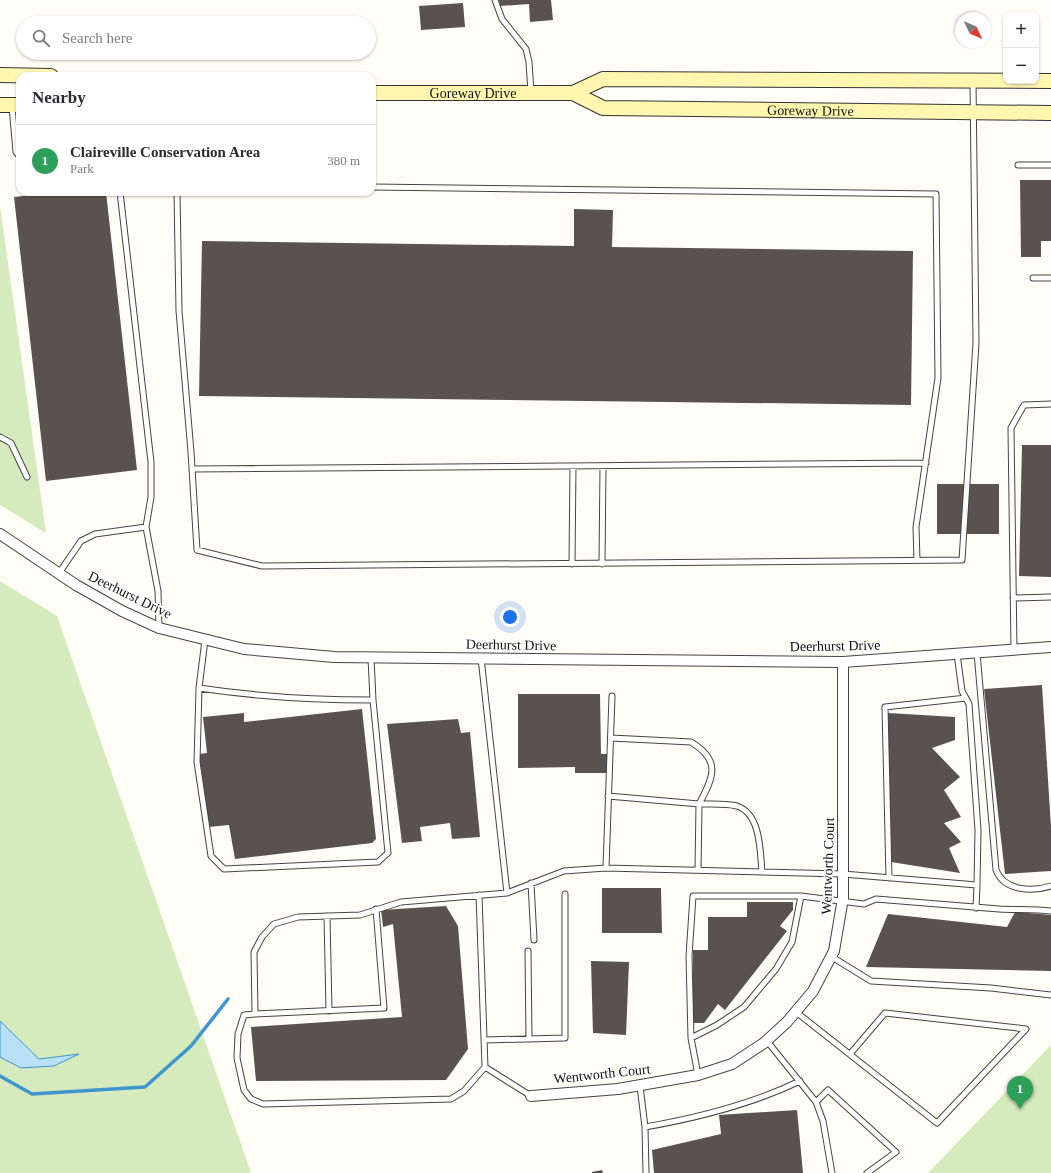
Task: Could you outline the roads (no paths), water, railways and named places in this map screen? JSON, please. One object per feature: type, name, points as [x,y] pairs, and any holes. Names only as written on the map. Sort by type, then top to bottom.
[{"type":"main road","points":[[0,75],[16,75]]},
{"type":"main road","name":"Goreway Drive","points":[[376,94],[573,93],[603,79],[1051,81]]},
{"type":"main road","name":"Goreway Drive","points":[[573,93],[603,108],[1051,113]]},
{"type":"street","name":"Deerhurst Drive","points":[[0,534],[59,573],[122,611],[159,628],[244,649],[334,657],[371,658],[843,662],[1051,648]]},
{"type":"street","name":"Wentworth Court","points":[[531,1096],[640,1086],[698,1075],[732,1064],[767,1040],[796,1012],[814,990],[834,951],[843,902],[843,662]]},
{"type":"lane","points":[[495,0],[502,19],[526,48],[529,62],[531,93]]},
{"type":"lane","points":[[177,196],[179,311],[197,550],[262,566],[962,560],[976,343],[974,81]]},
{"type":"lane","points":[[11,105],[16,152]]},
{"type":"lane","points":[[1018,165],[1051,165]]},
{"type":"lane","points":[[376,187],[936,194],[938,378],[916,527],[917,560]]},
{"type":"lane","points":[[120,196],[151,462],[151,497],[146,526],[158,591],[159,628]]},
{"type":"lane","points":[[1033,278],[1051,278]]},
{"type":"lane","points":[[1014,650],[1011,428],[1024,405],[1051,404]]},
{"type":"lane","points":[[0,437],[11,443],[27,477]]},
{"type":"lane","points":[[192,469],[926,463]]},
{"type":"lane","points":[[572,564],[573,466]]},
{"type":"lane","points":[[602,564],[603,466]]},
{"type":"lane","points":[[59,573],[81,542],[95,534],[146,526]]},
{"type":"lane","points":[[1013,598],[1051,597]]},
{"type":"lane","points":[[204,640],[199,688],[197,762],[211,856],[224,869],[378,862],[388,853],[371,658]]},
{"type":"lane","points":[[977,652],[996,870],[999,879],[1005,884],[1019,889],[1051,886]]},
{"type":"lane","points":[[956,654],[962,691],[969,704],[978,830],[976,908]]},
{"type":"lane","points":[[481,658],[507,893]]},
{"type":"lane","points":[[199,688],[240,694],[306,700],[374,700]]},
{"type":"lane","points":[[606,868],[612,696]]},
{"type":"lane","points":[[889,878],[885,707],[966,698]]},
{"type":"lane","points":[[610,738],[691,742],[702,749],[710,759],[711,783],[699,804],[698,870]]},
{"type":"lane","points":[[608,796],[736,806],[745,811],[757,827],[762,872]]},
{"type":"lane","points":[[255,1014],[254,952],[262,937],[274,924],[298,917],[360,914],[401,902],[507,893],[564,871],[606,868],[843,874],[977,885]]},
{"type":"lane","points":[[532,883],[534,940]]},
{"type":"lane","points":[[484,1040],[566,1038],[565,894]]},
{"type":"lane","points":[[376,909],[384,1008],[244,1015],[238,1034],[237,1058],[244,1090],[251,1099],[263,1104],[451,1099],[464,1091],[485,1067],[479,895]]},
{"type":"lane","points":[[698,1075],[691,1038],[689,956],[693,896],[801,896],[864,904],[876,899],[976,908],[1051,911]]},
{"type":"lane","points":[[691,1038],[717,1025],[744,1007],[776,969],[792,942],[801,896]]},
{"type":"lane","points":[[327,916],[329,1011]]},
{"type":"lane","points":[[528,951],[529,1039]]},
{"type":"lane","points":[[832,957],[871,981],[991,988],[1051,995]]},
{"type":"lane","points":[[796,1012],[937,1123],[1026,1029],[885,1013],[850,1054]]},
{"type":"lane","points":[[767,1040],[816,1102],[823,1121],[832,1173]]},
{"type":"lane","points":[[485,1067],[531,1096]]},
{"type":"lane","points":[[644,1127],[686,1119],[777,1092],[800,1081]]},
{"type":"lane","points":[[640,1086],[646,1173]]},
{"type":"lane","points":[[816,1102],[828,1090],[896,1152],[867,1173]]},
{"type":"water","points":[[0,1021],[39,1059],[79,1054],[54,1066],[21,1068],[0,1057]]},
{"type":"waterway","points":[[0,1076],[32,1094],[145,1087],[191,1046],[228,999]]},
{"type":"place","name":"Claireville Conservation Area","points":[[1020,1109]]}]
